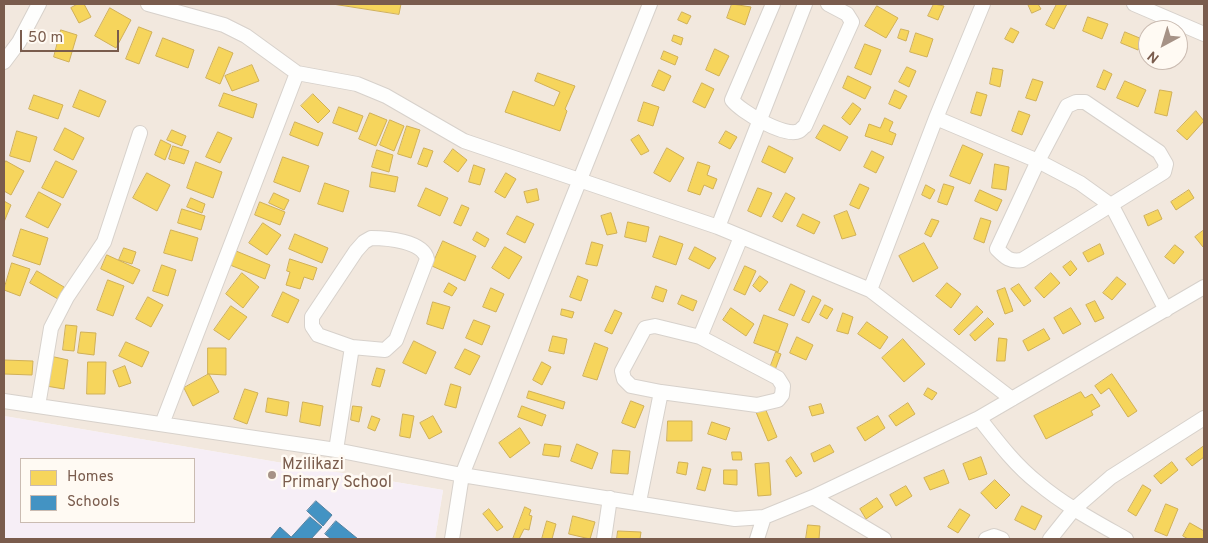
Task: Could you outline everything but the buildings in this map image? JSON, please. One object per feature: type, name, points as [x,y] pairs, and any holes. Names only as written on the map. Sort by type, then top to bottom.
[{"type":"street","points":[[4,62],[19,42],[39,4]]},
{"type":"street","points":[[148,4],[169,11],[206,18],[230,27],[297,73],[357,84],[386,96],[464,141],[718,227],[870,290],[1012,399]]},
{"type":"street","points":[[452,539],[462,475],[650,4]]},
{"type":"street","points":[[773,4],[732,100],[737,106],[760,121],[791,132],[799,131],[805,126],[852,22],[847,14],[828,4]]},
{"type":"street","points":[[718,227],[805,4]]},
{"type":"street","points":[[870,290],[936,118],[983,4]]},
{"type":"street","points":[[1134,4],[1204,34]]},
{"type":"street","points":[[162,424],[297,73]]},
{"type":"street","points":[[1076,102],[1085,102],[1159,152],[1166,164],[1164,172],[1112,206],[1022,260],[1014,261],[1006,258],[997,249],[1038,161],[1067,106],[1076,102]]},
{"type":"street","points":[[936,118],[1038,161],[1080,183],[1112,206],[1166,310]]},
{"type":"street","points":[[38,406],[51,328],[67,298],[104,242],[140,133]]},
{"type":"street","points":[[700,337],[742,236]]},
{"type":"street","points":[[371,238],[381,238],[419,247],[426,253],[427,259],[396,340],[385,350],[352,347],[318,335],[314,331],[311,322],[318,308],[364,242],[371,238]]},
{"type":"street","points":[[4,401],[336,450],[462,475],[735,518],[764,517],[813,497],[979,418],[1204,286]]},
{"type":"street","points":[[655,326],[700,337],[778,378],[783,386],[782,395],[778,400],[757,405],[661,392],[631,386],[624,379],[622,371],[645,328],[655,326]]},
{"type":"street","points":[[336,450],[352,347]]},
{"type":"street","points":[[639,502],[661,392]]},
{"type":"street","points":[[979,418],[1004,451],[1038,483],[1074,509],[1126,539]]},
{"type":"street","points":[[1050,539],[1074,509],[1111,477],[1204,418]]},
{"type":"street","points":[[813,497],[884,539]]},
{"type":"street","points":[[604,539],[610,498]]},
{"type":"street","points":[[757,539],[764,517]]},
{"type":"street","points":[[986,539],[994,536],[1002,539]]},
{"type":"shaded area","points":[[4,4],[1204,4],[1204,539],[435,539],[443,490],[4,416]]},
{"type":"shaded area","name":"Mzilikazi Primary School","points":[[4,416],[443,490],[435,539],[4,539]]},
{"type":"place","name":"Mzilikazi Primary School","points":[[272,475]]}]
